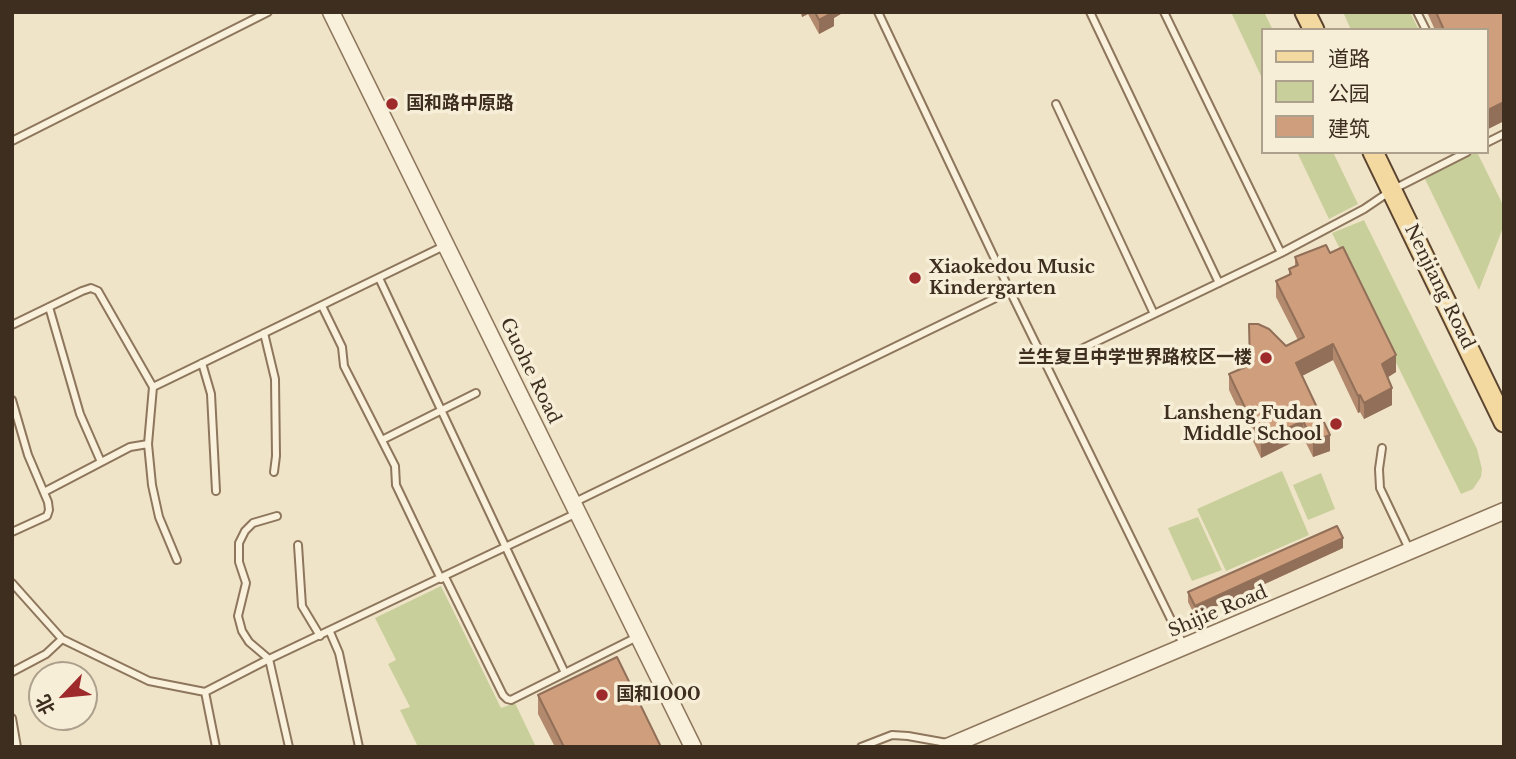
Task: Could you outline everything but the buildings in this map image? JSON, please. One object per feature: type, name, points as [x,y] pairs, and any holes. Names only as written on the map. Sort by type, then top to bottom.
[{"type":"main road","points":[[1305,12],[1313,28]]},
{"type":"main road","name":"Nenjiang Road","points":[[1374,154],[1504,422]]},
{"type":"street","name":"Guohe Road","points":[[331,12],[693,747]]},
{"type":"street","name":"Shijie Road","points":[[950,746],[971,743],[1185,647],[1504,511]]},
{"type":"lane","points":[[12,141],[268,12]]},
{"type":"lane","points":[[878,12],[1010,290],[1185,647]]},
{"type":"lane","points":[[1090,12],[1219,283]]},
{"type":"lane","points":[[1164,12],[1281,253]]},
{"type":"lane","points":[[1418,12],[1425,28]]},
{"type":"lane","points":[[1056,104],[1154,314]]},
{"type":"lane","points":[[1488,142],[1504,134]]},
{"type":"lane","points":[[1048,365],[1281,253],[1364,209],[1392,190],[1463,154]]},
{"type":"lane","points":[[153,387],[446,246]]},
{"type":"lane","points":[[379,278],[565,673]]},
{"type":"lane","points":[[12,583],[62,639],[149,681],[205,692],[504,548],[576,507],[1010,290]]},
{"type":"lane","points":[[12,325],[82,291],[98,291],[153,387],[148,444],[152,485],[159,517],[177,560]]},
{"type":"lane","points":[[322,306],[342,347],[344,366],[395,466],[396,485],[503,695],[511,700],[639,636]]},
{"type":"lane","points":[[49,307],[80,414],[102,462]]},
{"type":"lane","points":[[264,333],[275,379],[274,472]]},
{"type":"lane","points":[[202,363],[211,394],[216,491]]},
{"type":"lane","points":[[382,440],[476,393]]},
{"type":"lane","points":[[12,400],[28,455],[48,502],[47,516],[12,532]]},
{"type":"lane","points":[[44,492],[130,447],[148,444]]},
{"type":"lane","points":[[1382,449],[1380,488],[1410,551]]},
{"type":"lane","points":[[277,516],[253,523],[245,531],[238,551],[246,583],[238,616],[242,631],[249,642],[269,659],[289,747]]},
{"type":"lane","points":[[298,545],[302,606],[320,636]]},
{"type":"lane","points":[[330,632],[339,653],[359,747]]},
{"type":"lane","points":[[12,672],[46,654],[62,639]]},
{"type":"lane","points":[[205,692],[216,747]]},
{"type":"lane","points":[[12,718],[17,747]]},
{"type":"lane","points":[[861,747],[892,735],[950,746]]},
{"type":"green space","points":[[1231,12],[1264,12],[1272,28],[1260,28],[1260,74]]},
{"type":"green space","points":[[1343,12],[1410,12],[1418,28],[1350,28]]},
{"type":"green space","points":[[1298,154],[1334,154],[1358,204],[1329,219]]},
{"type":"green space","points":[[1470,154],[1478,154],[1504,207],[1504,225],[1479,290],[1425,179]]},
{"type":"green space","points":[[1364,220],[1477,449],[1482,469],[1481,477],[1473,489],[1461,494],[1332,233]]},
{"type":"green space","points":[[1282,471],[1309,535],[1226,571],[1197,509]]},
{"type":"green space","points":[[1321,473],[1335,509],[1308,520],[1293,485]]},
{"type":"green space","points":[[1198,517],[1222,570],[1192,581],[1168,528]]},
{"type":"green space","points":[[441,586],[501,708],[515,703],[536,747],[418,747],[400,710],[410,707],[388,664],[396,660],[375,618]]},
{"type":"place","name":"国和路中原路","points":[[392,104]]},
{"type":"place","name":"Xiaokedou Music Kindergarten","points":[[915,278]]},
{"type":"place","name":"兰生复旦中学世界路校区一楼","points":[[1266,358]]},
{"type":"place","name":"Lansheng Fudan Middle School","points":[[1336,424]]},
{"type":"place","name":"国和1000","points":[[602,695]]}]
